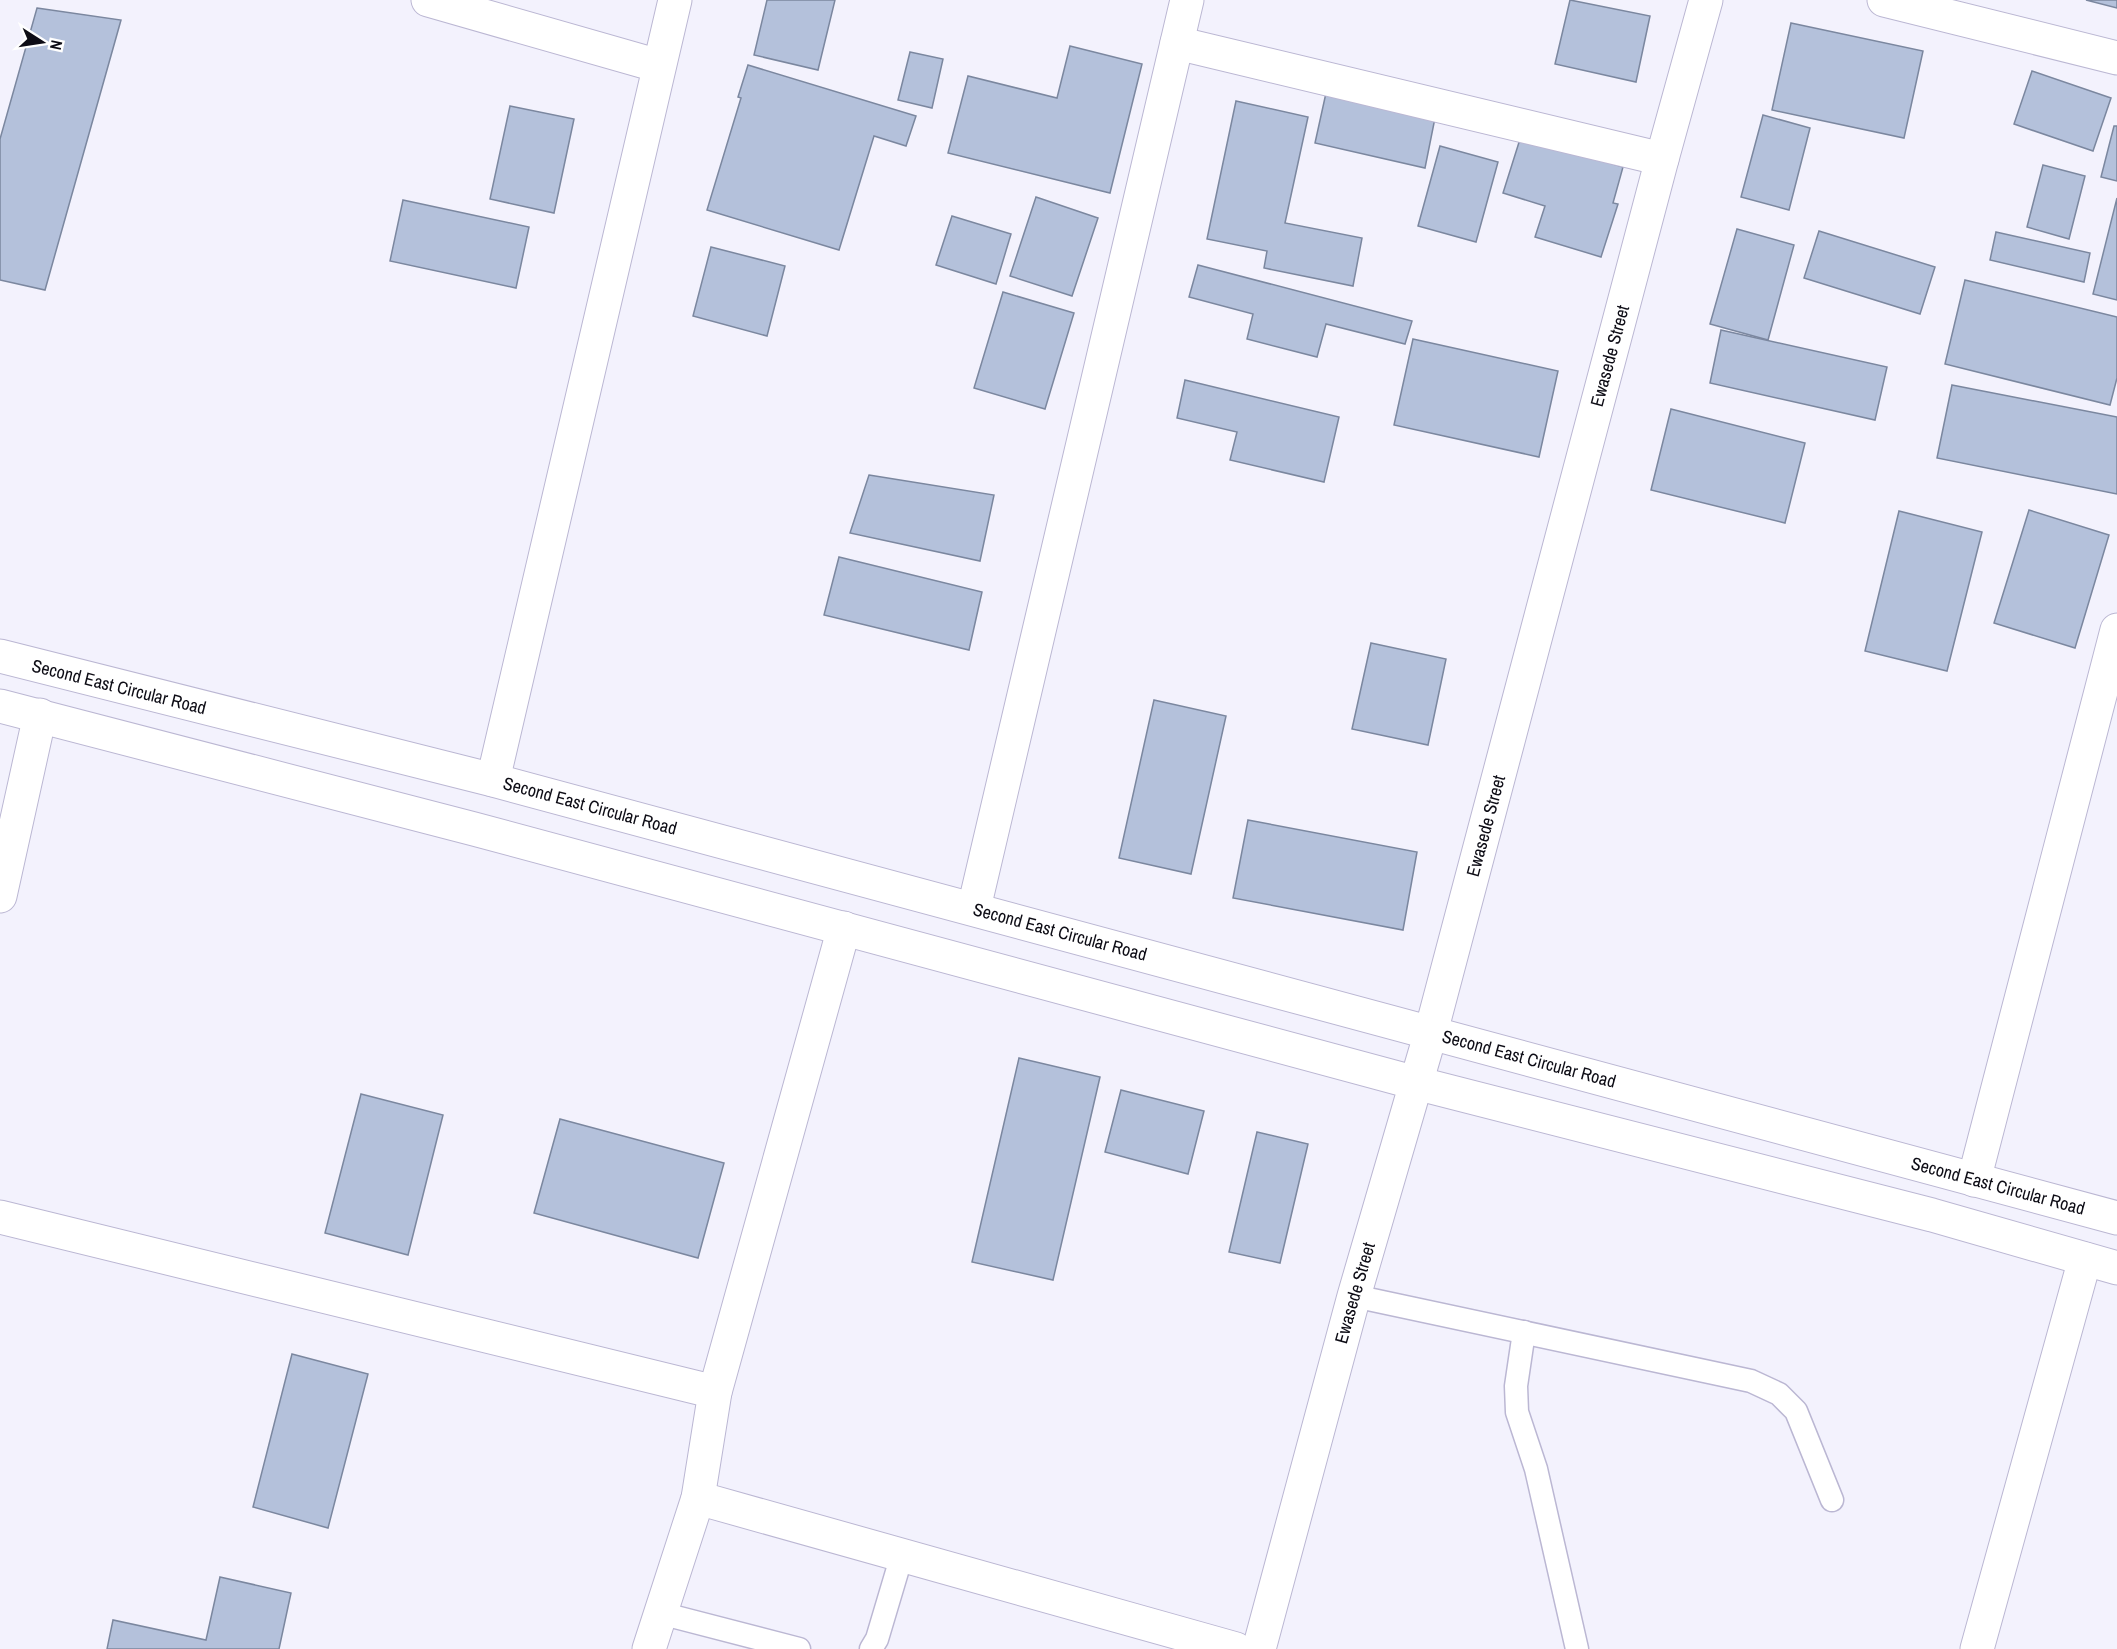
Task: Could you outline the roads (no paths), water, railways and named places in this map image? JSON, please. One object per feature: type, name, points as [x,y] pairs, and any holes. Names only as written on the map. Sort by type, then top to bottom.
[{"type":"street","points":[[428,0],[659,66]]},
{"type":"street","points":[[493,780],[675,0]]},
{"type":"street","points":[[974,908],[1187,0]]},
{"type":"street","name":"Ewasede Street","points":[[1259,1649],[1354,1296],[1431,1032],[1706,0]]},
{"type":"street","points":[[1884,0],[2117,58]]},
{"type":"street","points":[[1177,43],[1662,159]]},
{"type":"street","points":[[1974,1180],[2117,630]]},
{"type":"street","name":"Second East Circular Road","points":[[0,656],[493,780],[2117,1218]]},
{"type":"street","points":[[0,706],[474,829],[1416,1083],[1920,1212],[2117,1268]]},
{"type":"street","points":[[0,896],[40,716]]},
{"type":"street","points":[[649,1649],[698,1498],[715,1392],[844,928]]},
{"type":"street","points":[[0,1217],[715,1392]]},
{"type":"street","points":[[1977,1649],[2085,1259]]},
{"type":"street","points":[[698,1498],[1236,1649]]},
{"type":"lane","points":[[1354,1296],[1751,1382],[1779,1394],[1796,1411],[1832,1500]]},
{"type":"lane","points":[[1524,1332],[1516,1386],[1518,1412],[1536,1469],[1577,1649]]},
{"type":"lane","points":[[871,1649],[877,1639],[902,1555]]},
{"type":"lane","points":[[660,1613],[799,1649]]}]
